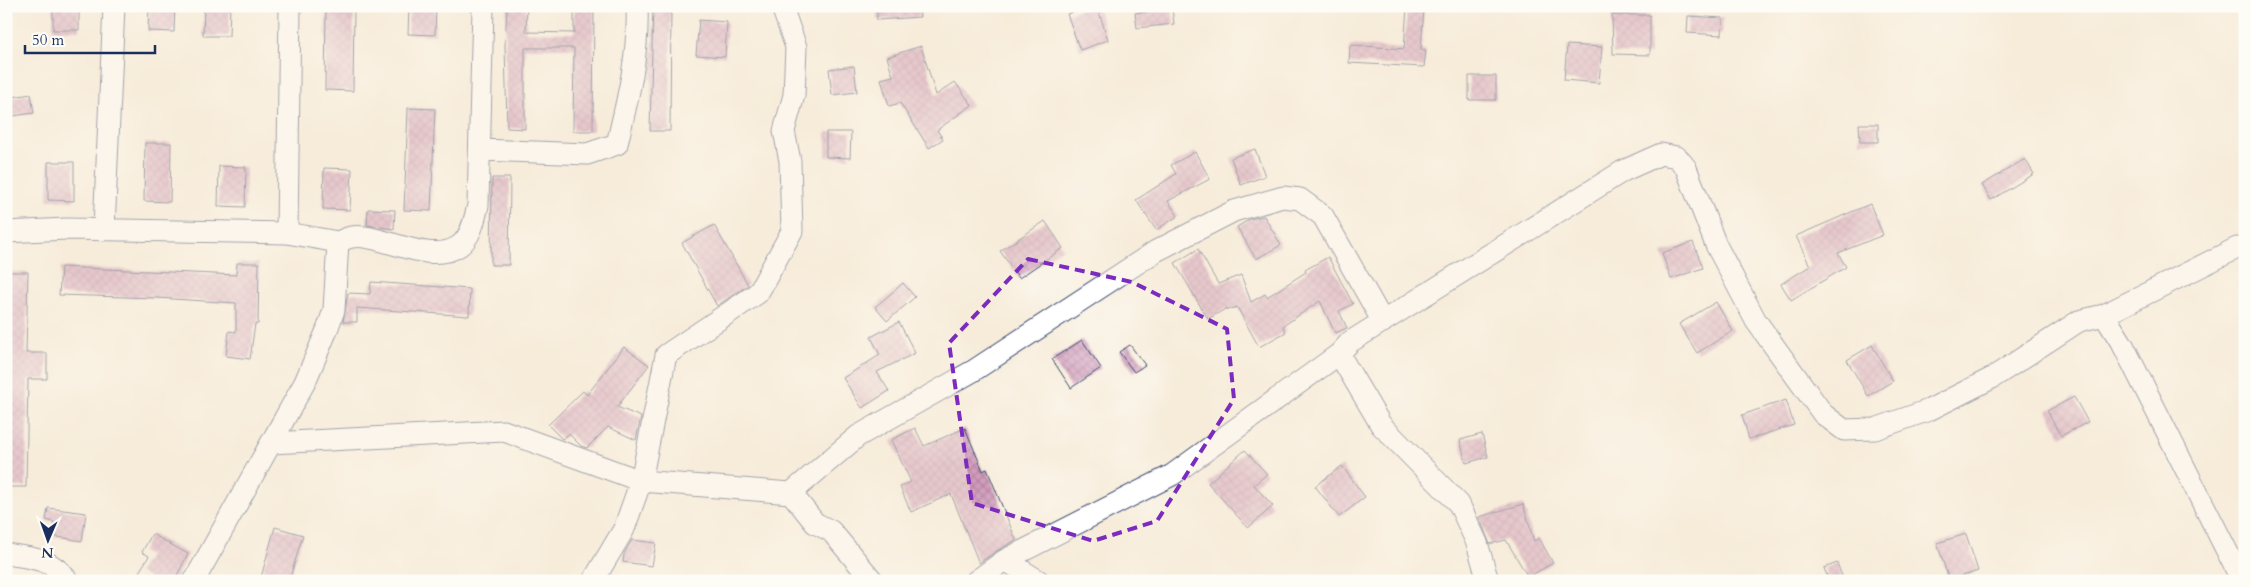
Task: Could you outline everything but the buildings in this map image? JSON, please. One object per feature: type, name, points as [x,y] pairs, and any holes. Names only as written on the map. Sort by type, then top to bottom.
[{"type":"street","points":[[104,229],[114,6]]},
{"type":"street","points":[[287,233],[290,6]]},
{"type":"street","points":[[6,232],[104,229],[287,233],[338,242],[351,237],[364,237],[412,250],[440,252],[459,246],[472,229],[478,205],[482,6]]},
{"type":"street","points":[[480,150],[587,154],[617,144],[633,78],[638,25],[637,6]]},
{"type":"street","points":[[593,581],[624,529],[641,480],[666,355],[758,293],[792,231],[790,161],[784,131],[794,95],[796,47],[782,7]]},
{"type":"street","points":[[976,581],[1005,560],[1172,475],[1339,354],[1350,342],[1623,171],[1661,154],[1677,157],[1686,168],[1716,246],[1756,321],[1823,414],[1844,430],[1875,429],[1929,410],[1992,378],[2079,321],[2104,315],[2237,248],[2245,249]]},
{"type":"street","points":[[271,443],[504,431],[641,480],[791,493],[858,436],[973,372],[1156,251],[1234,212],[1283,197],[1300,198],[1323,216],[1383,322]]},
{"type":"street","points":[[194,581],[305,382],[334,310],[338,242]]},
{"type":"street","points":[[2104,315],[2123,345],[2242,581]]},
{"type":"street","points":[[1339,354],[1380,425],[1459,504],[1477,543],[1488,581]]},
{"type":"street","points":[[791,493],[815,523],[832,531],[873,581]]},
{"type":"street","points":[[6,554],[40,559],[60,569],[68,581]]},
{"type":"street","points":[[1005,560],[1039,581]]},
{"type":"highlighted area","points":[[1028,259],[1132,282],[1227,329],[1234,399],[1157,521],[1093,541],[972,503],[949,343]]}]
